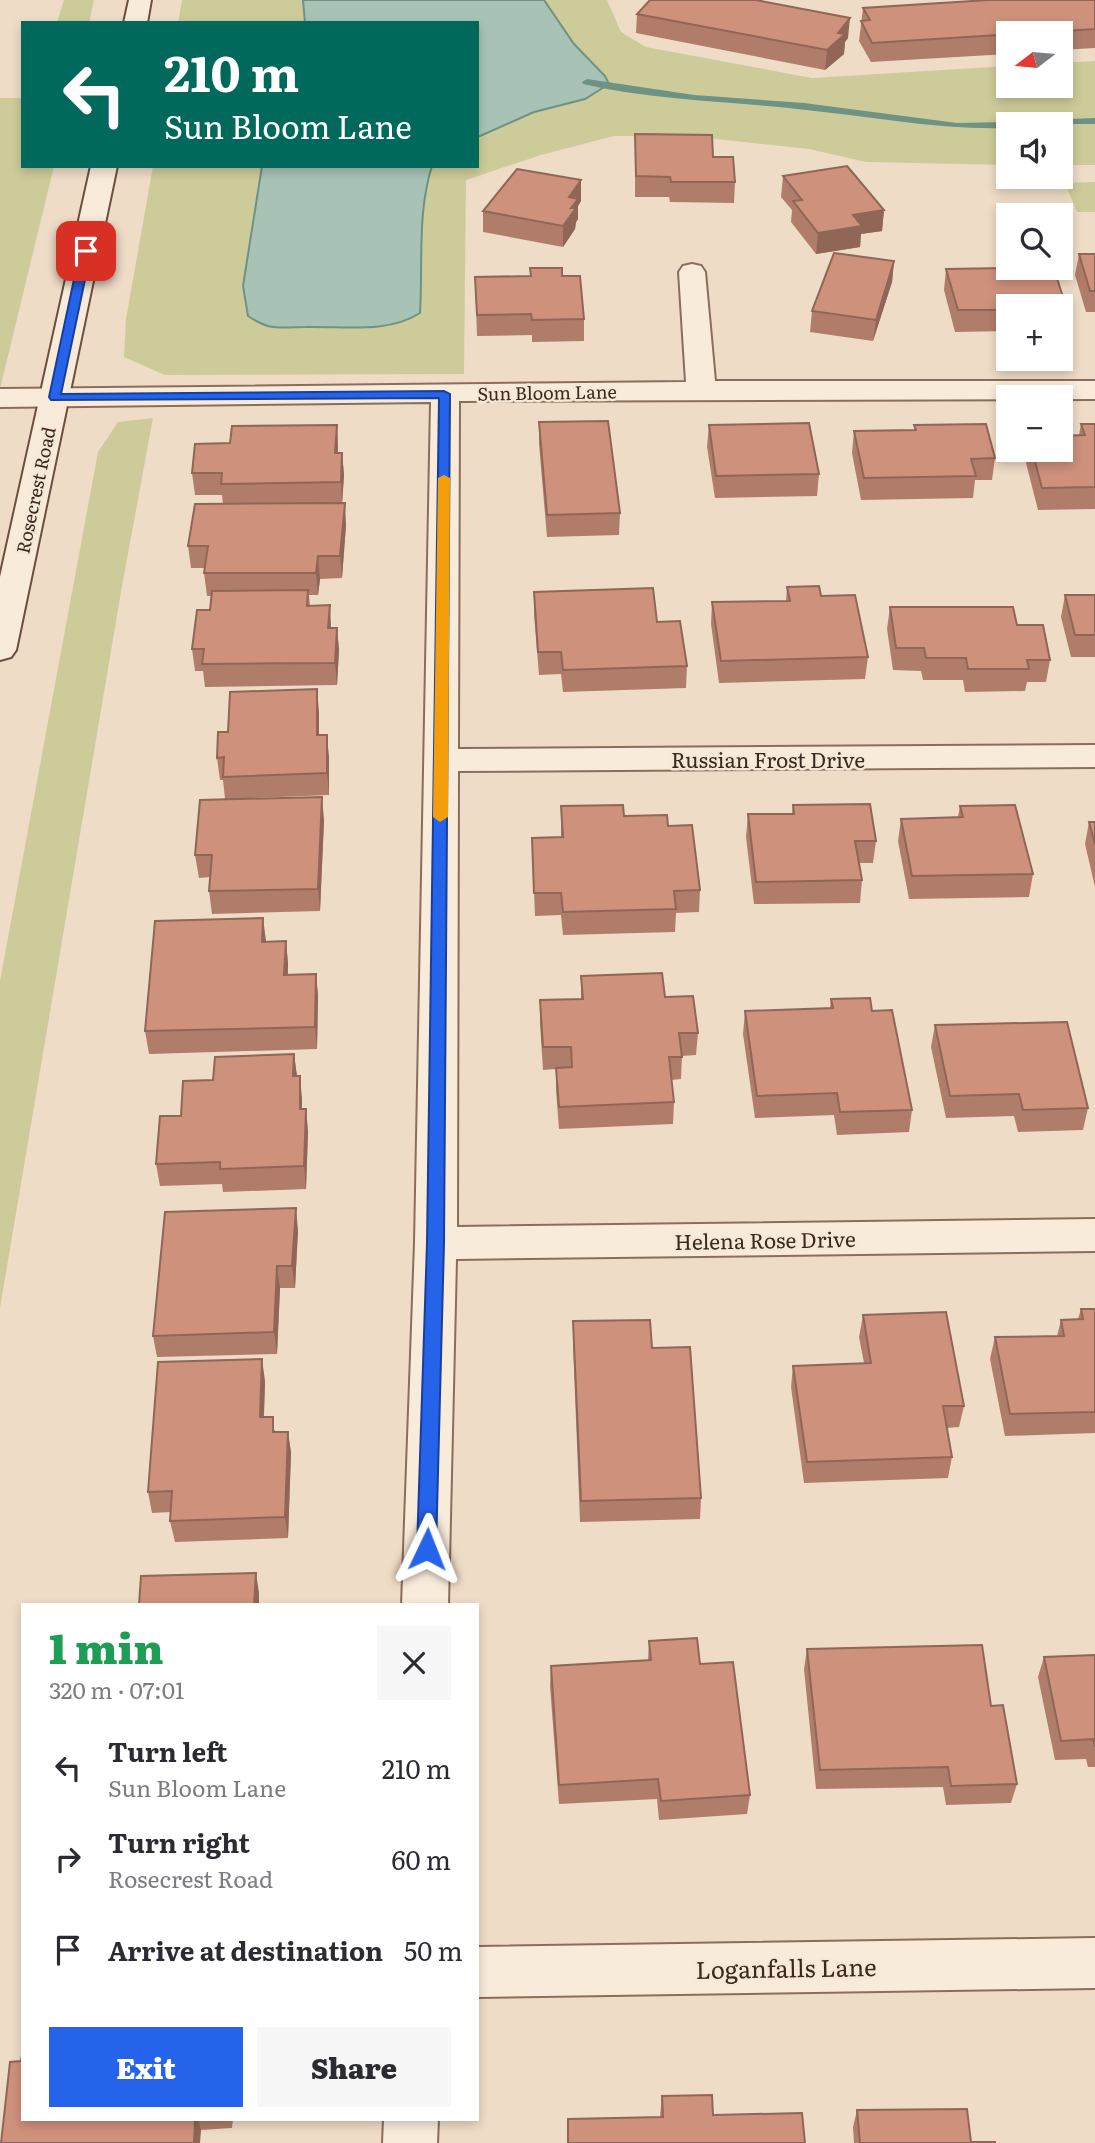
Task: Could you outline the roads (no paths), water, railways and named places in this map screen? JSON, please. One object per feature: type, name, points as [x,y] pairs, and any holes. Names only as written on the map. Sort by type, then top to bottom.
[{"type":"street","points":[[135,21],[140,0]]},
{"type":"street","name":"Rosecrest Road","points":[[0,650],[104,168]]},
{"type":"street","points":[[692,272],[701,390]]},
{"type":"street","name":"Sun Bloom Lane","points":[[0,398],[701,390],[1095,390]]},
{"type":"street","points":[[425,1603],[436,1243],[444,394]]},
{"type":"street","name":"Russian Frost Drive","points":[[441,760],[1095,756]]},
{"type":"street","name":"Helena Rose Drive","points":[[436,1243],[1095,1235]]},
{"type":"street","name":"Loganfalls Lane","points":[[479,1972],[1095,1963]]},
{"type":"street","points":[[410,2143],[411,2121]]},
{"type":"waterway","points":[[587,82],[694,98],[804,106],[957,126],[996,125]]},
{"type":"waterway","points":[[1073,122],[1095,121]]}]
